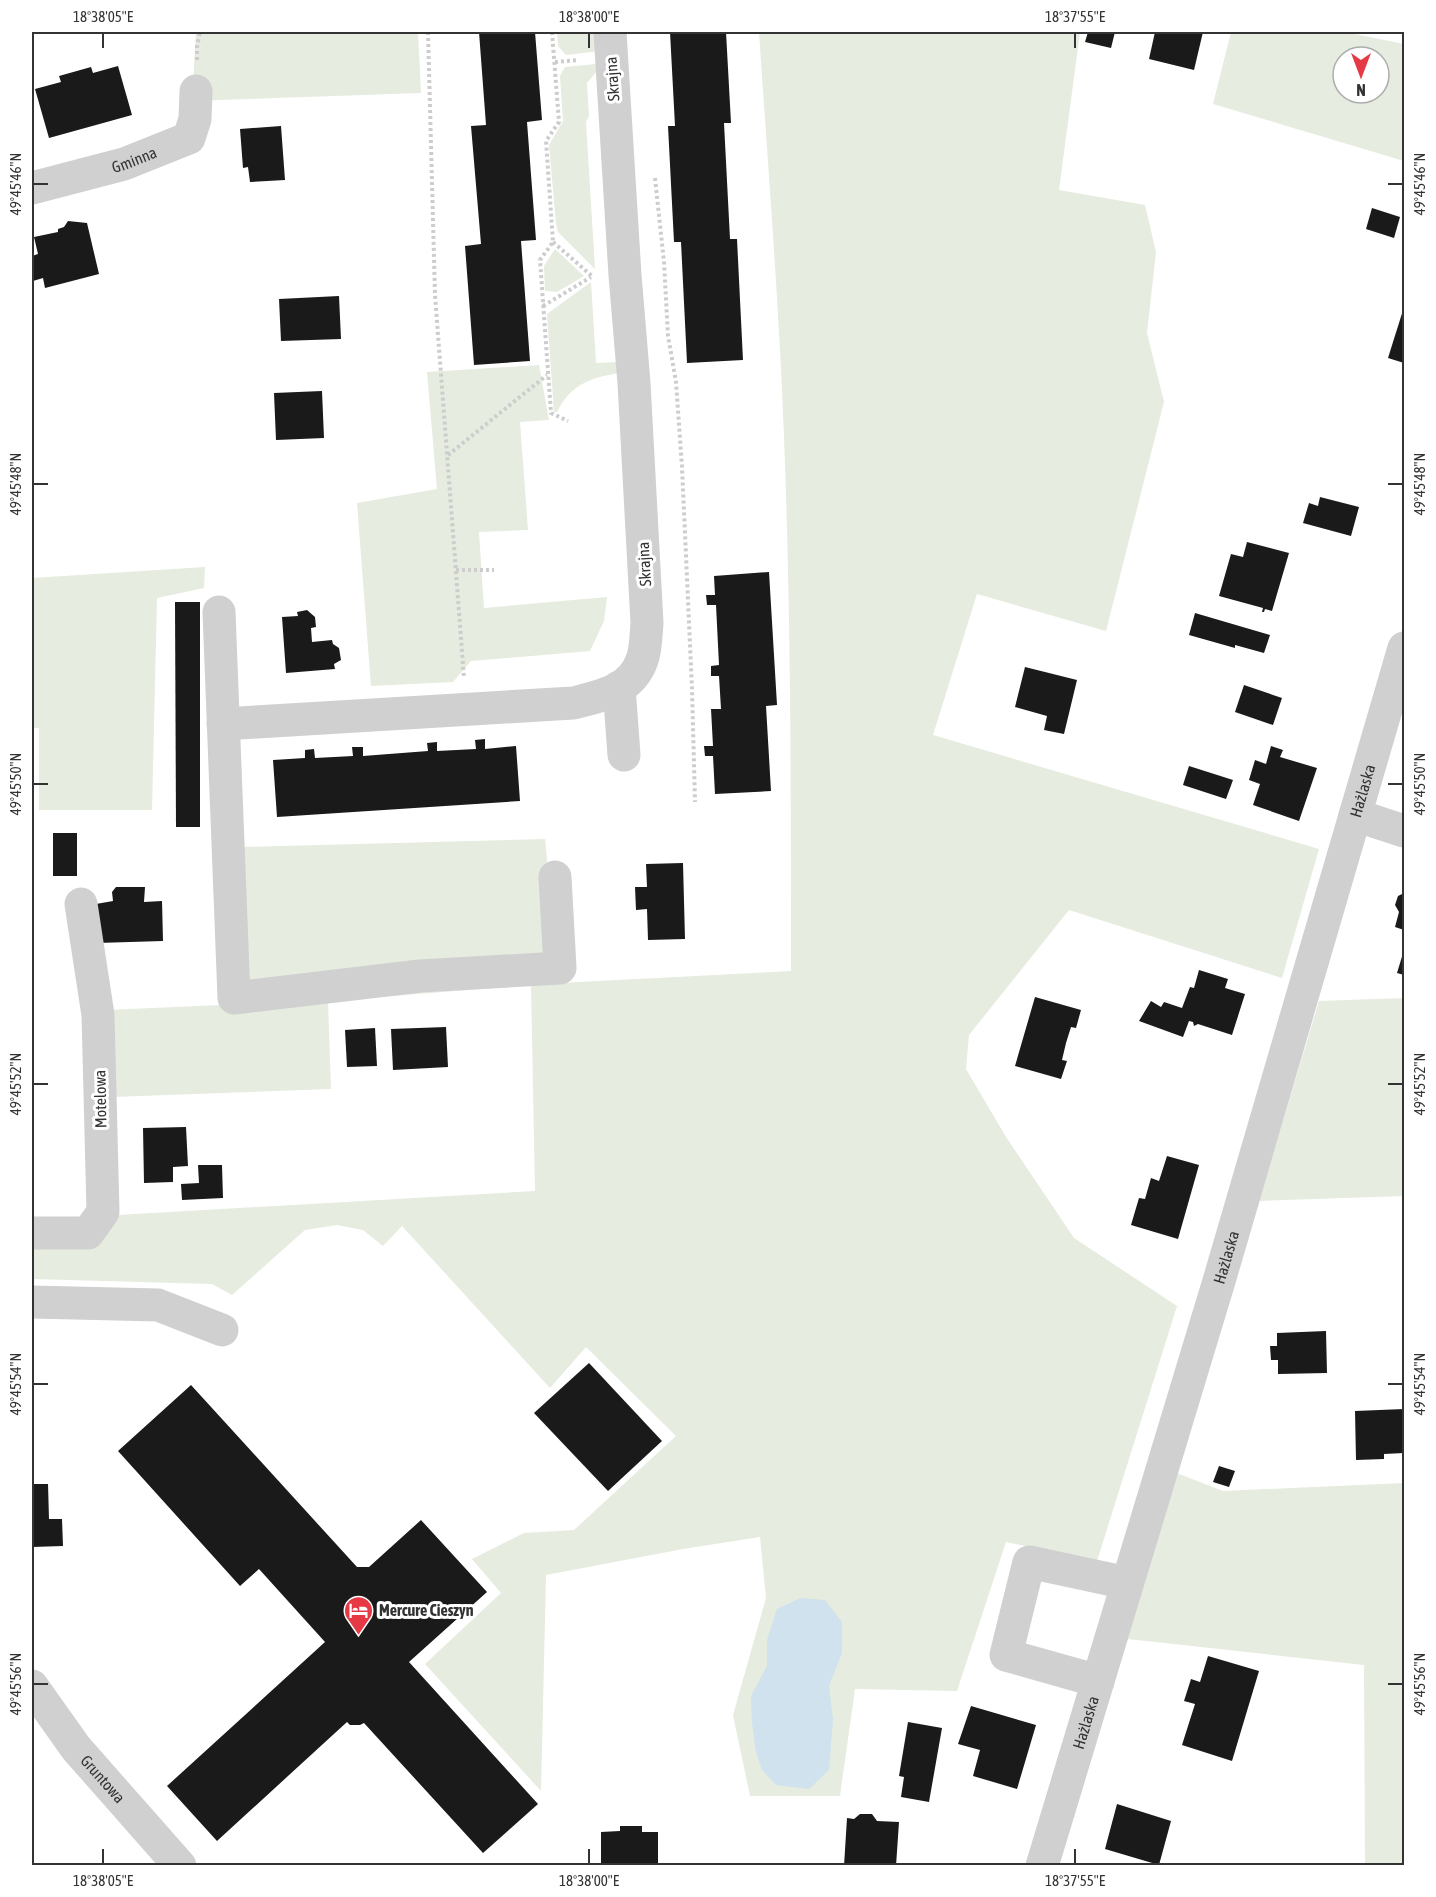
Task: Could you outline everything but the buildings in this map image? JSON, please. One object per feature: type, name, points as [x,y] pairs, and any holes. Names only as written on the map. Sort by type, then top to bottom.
[{"type":"street","name":"Skrajna","points":[[223,724],[573,703],[610,693],[629,682],[642,660],[647,623],[634,383],[610,32]]},
{"type":"street","name":"Gminna","points":[[32,188],[124,164],[189,138],[195,119],[196,91]]},
{"type":"street","points":[[219,612],[234,998],[420,976],[560,968],[555,876]]},
{"type":"street","name":"Hażlaska","points":[[1042,1866],[1219,1281],[1404,648]]},
{"type":"street","points":[[619,687],[624,755]]},
{"type":"street","points":[[1355,815],[1404,831]]},
{"type":"street","name":"Motelowa","points":[[32,1233],[88,1233],[103,1212],[98,1015],[81,904]]},
{"type":"street","points":[[32,1302],[158,1305],[222,1330]]},
{"type":"street","points":[[1098,1681],[1005,1655],[1029,1562],[1127,1583]]},
{"type":"street","name":"Gruntowa","points":[[32,1686],[76,1748],[180,1866]]},
{"type":"path","points":[[428,32],[435,295],[467,709]]},
{"type":"path","points":[[552,32],[559,122],[546,141],[553,242],[540,260],[551,413],[568,421]]},
{"type":"path","points":[[654,171],[664,262],[668,336],[676,382],[682,467],[695,802]]},
{"type":"path","points":[[553,242],[591,277]]},
{"type":"path","points":[[543,306],[591,277],[625,275]]},
{"type":"path","points":[[448,455],[548,375]]},
{"type":"path","points":[[456,570],[494,570]]},
{"type":"shaded area","points":[[196,32],[418,32],[421,93],[192,101]]},
{"type":"shaded area","points":[[557,32],[598,32],[600,51],[566,55],[558,46]]},
{"type":"shaded area","points":[[759,32],[1080,32],[1059,190],[1145,205],[1156,252],[1147,333],[1164,402],[1106,631],[977,594],[933,735],[1319,849],[1282,978],[1069,910],[969,1035],[966,1069],[1006,1137],[1074,1238],[1177,1306],[1097,1561],[1006,1542],[957,1691],[855,1689],[840,1796],[750,1796],[733,1715],[766,1598],[760,1537],[546,1575],[541,1791],[425,1664],[501,1593],[472,1559],[524,1533],[574,1530],[676,1436],[586,1347],[550,1388],[402,1226],[383,1246],[363,1230],[337,1225],[305,1230],[232,1295],[212,1284],[32,1279],[32,1220],[535,1191],[531,985],[328,1001],[331,1089],[112,1097],[106,1010],[246,1004],[241,847],[545,839],[559,983],[791,971],[790,704],[784,437]]},
{"type":"shaded area","points":[[1231,32],[1345,32],[1404,44],[1404,161],[1213,104]]},
{"type":"shaded area","points":[[596,64],[596,72],[587,83],[589,116],[586,122],[595,269],[558,232],[549,145],[563,121],[560,76],[565,67]]},
{"type":"shaded area","points":[[555,249],[584,276],[557,292],[545,291],[544,266]]},
{"type":"shaded area","points":[[591,282],[596,363],[619,362],[619,373],[599,377],[582,384],[562,402],[557,412],[554,412],[547,314]]},
{"type":"shaded area","points":[[539,365],[549,420],[520,422],[528,530],[479,532],[484,608],[607,597],[604,621],[590,651],[471,661],[453,682],[371,686],[357,503],[437,489],[427,372]]},
{"type":"shaded area","points":[[205,567],[204,588],[157,598],[152,810],[39,810],[39,728],[32,728],[32,578]]},
{"type":"shaded area","points":[[1404,998],[1404,1196],[1259,1201],[1319,1001]]},
{"type":"shaded area","points":[[1174,1472],[1223,1491],[1404,1483],[1404,1865],[1365,1865],[1364,1665],[1128,1639]]},
{"type":"water","points":[[800,1598],[825,1600],[842,1622],[842,1653],[829,1686],[833,1720],[829,1770],[809,1789],[776,1785],[762,1770],[756,1752],[752,1723],[751,1696],[767,1666],[767,1640],[777,1609]]},
{"type":"place","name":"Mercure Cieszyn","points":[[358,1636]]}]
